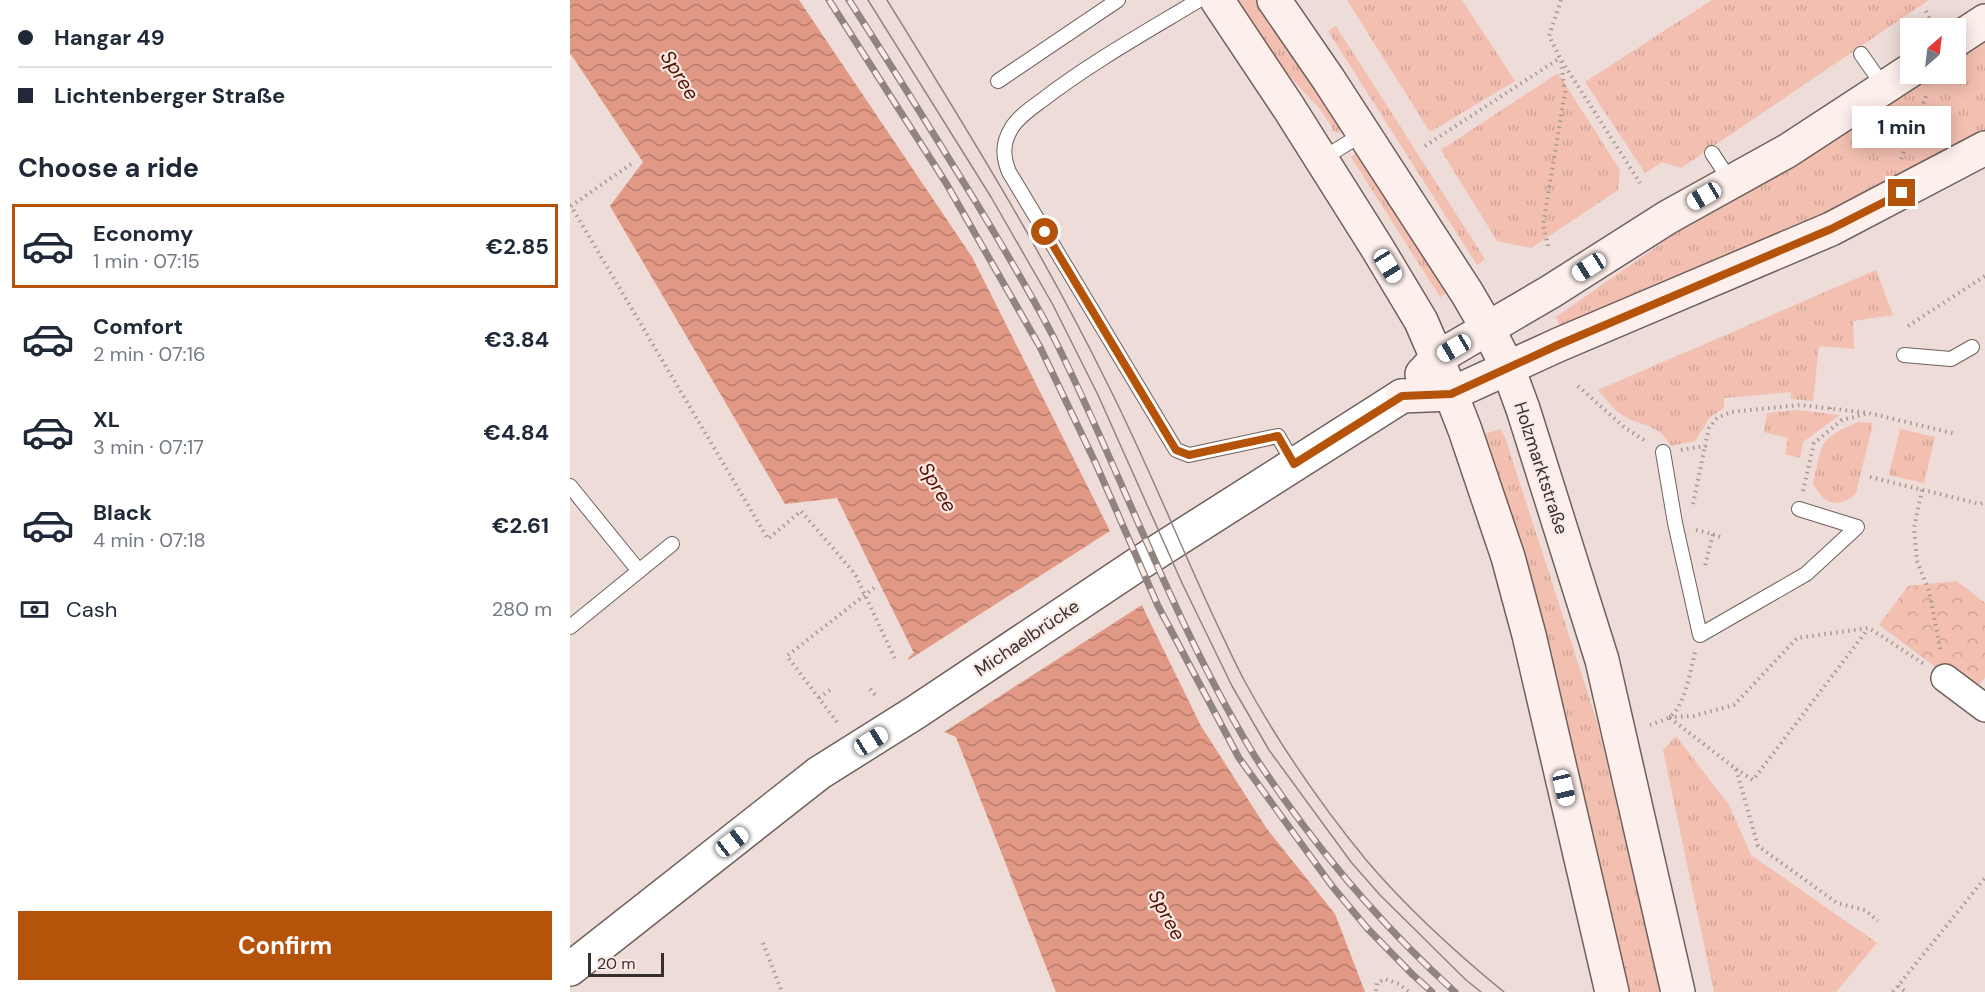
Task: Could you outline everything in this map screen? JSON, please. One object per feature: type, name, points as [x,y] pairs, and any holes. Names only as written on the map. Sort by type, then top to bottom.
[{"type":"main road","points":[[1217,0],[1322,159],[1421,321],[1437,357],[1508,557],[1612,992]]},
{"type":"main road","name":"Holzmarktstraße","points":[[1274,0],[1364,133],[1488,329],[1508,368],[1529,426],[1602,660],[1678,992]]},
{"type":"main road","points":[[1966,33],[1985,21]]},
{"type":"main road","points":[[1402,396],[1437,357],[1488,329],[1668,217],[1787,151],[1884,87],[1905,84]]},
{"type":"main road","points":[[1402,396],[1451,394],[1862,215],[1985,148]]},
{"type":"street","name":"Michaelbrücke","points":[[570,969],[819,773],[916,712],[1138,564],[1402,396]]},
{"type":"street","points":[[1945,678],[1985,708]]},
{"type":"lane","points":[[998,81],[1118,0]]},
{"type":"lane","points":[[1199,0],[1075,77],[1026,112],[1012,127],[1005,143],[1003,158],[1009,172],[1176,450],[1189,455],[1278,436],[1294,464]]},
{"type":"lane","points":[[1861,54],[1884,87]]},
{"type":"lane","points":[[1322,159],[1364,133]]},
{"type":"lane","points":[[1712,153],[1731,182]]},
{"type":"lane","points":[[1904,355],[1951,358],[1972,346]]},
{"type":"lane","points":[[1663,452],[1700,635],[1806,574],[1857,527],[1799,509]]},
{"type":"lane","points":[[570,486],[639,571]]},
{"type":"lane","points":[[570,627],[672,544]]},
{"type":"path","points":[[1561,0],[1549,36],[1560,58],[1640,183]]},
{"type":"path","points":[[1926,11],[1930,18]]},
{"type":"path","points":[[1425,146],[1560,58]]},
{"type":"path","points":[[1548,246],[1543,225],[1565,92],[1560,58]]},
{"type":"path","points":[[1900,160],[1919,84]]},
{"type":"path","points":[[631,164],[571,206],[768,539],[801,511],[807,516],[855,574],[896,661]]},
{"type":"path","points":[[1908,326],[1985,276]]},
{"type":"path","points":[[1578,386],[1624,427],[1663,452],[1705,446]]},
{"type":"path","points":[[1830,403],[1830,409]]},
{"type":"path","points":[[1692,507],[1709,428],[1717,418],[1731,412],[1800,405],[1869,413],[1956,434]]},
{"type":"path","points":[[1799,509],[1814,443],[1842,420],[1869,413]]},
{"type":"path","points":[[1870,477],[1980,504],[1985,502]]},
{"type":"path","points":[[1922,490],[1914,528],[1917,561],[1929,591],[1945,678]]},
{"type":"path","points":[[1713,534],[1722,538]]},
{"type":"path","points":[[837,722],[788,656],[874,588]]},
{"type":"path","points":[[1669,717],[1753,780],[1869,628]]},
{"type":"path","points":[[1650,725],[1669,717],[1694,716],[1734,705],[1797,638],[1869,628],[1945,678]]},
{"type":"path","points":[[1669,717],[1684,694],[1700,635]]},
{"type":"path","points":[[870,689],[875,695]]},
{"type":"path","points":[[819,698],[830,690]]},
{"type":"path","points":[[1736,769],[1758,846],[1837,903],[1865,910],[1878,921]]},
{"type":"path","points":[[1893,992],[1985,878]]},
{"type":"path","points":[[763,943],[783,992]]},
{"type":"path","points":[[1376,991],[1377,983],[1385,979],[1399,984],[1409,992]]},
{"type":"path","points":[[1898,986],[1906,992]]},
{"type":"green space","points":[[1235,0],[1257,0],[1344,130],[1338,133],[1331,130],[1333,129],[1320,109],[1275,61]]},
{"type":"green space","points":[[1347,0],[1462,0],[1515,81],[1430,132]]},
{"type":"green space","points":[[1712,0],[1929,0],[1681,168],[1662,162],[1645,173],[1585,82]]},
{"type":"green space","points":[[1336,26],[1485,259],[1477,265],[1328,31]]},
{"type":"green space","points":[[1985,29],[1985,134],[1800,228],[1562,330],[1556,317],[1742,187],[1902,84],[1966,84],[1966,41]]},
{"type":"green space","points":[[1558,73],[1620,170],[1618,190],[1531,248],[1497,241],[1441,150]]},
{"type":"green space","points":[[1360,151],[1448,292],[1440,297],[1351,157]]},
{"type":"green space","points":[[1876,270],[1893,315],[1853,321],[1854,349],[1819,346],[1813,401],[1791,399],[1791,392],[1724,398],[1724,408],[1710,417],[1695,441],[1670,446],[1662,434],[1656,430],[1620,414],[1598,390]]},
{"type":"green space","points":[[1797,410],[1840,415],[1803,442],[1800,458],[1785,454],[1788,438],[1764,432],[1767,413]]},
{"type":"green space","points":[[1858,422],[1873,423],[1856,493],[1851,498],[1834,503],[1822,496],[1813,484],[1821,451],[1828,438]]},
{"type":"green space","points":[[1501,429],[1597,722],[1661,992],[1630,992],[1559,690],[1485,444],[1483,434]]},
{"type":"green space","points":[[1900,429],[1935,437],[1924,483],[1889,475]]},
{"type":"green space","points":[[1957,581],[1985,603],[1985,677],[1975,690],[1942,672],[1879,625],[1908,586]]},
{"type":"green space","points":[[1676,736],[1729,805],[1751,855],[1877,943],[1836,992],[1714,992],[1663,750]]},
{"type":"water","name":"Spree","points":[[570,0],[799,0],[972,257],[1110,531],[1146,614],[1201,726],[1267,829],[1335,914],[1365,992],[1056,992],[956,737],[944,732],[908,658],[914,653],[837,498],[785,504],[610,206],[643,162],[570,53]]},
{"type":"pier","points":[[1113,529],[1145,605],[941,734],[907,661]]},
{"type":"tram line","points":[[868,0],[991,197],[1053,305],[1098,395],[1182,583],[1232,686],[1269,750],[1351,862],[1380,895],[1481,992]]},
{"type":"tram line","points":[[887,0],[1057,286],[1136,443],[1233,658],[1286,751],[1333,818],[1367,861],[1432,930],[1504,992]]},
{"type":"railway","points":[[829,0],[946,183],[1040,347],[1096,464],[1158,606],[1239,758],[1332,886],[1367,928],[1432,992]]},
{"type":"railway","points":[[849,0],[977,204],[1047,324],[1197,651],[1255,756],[1303,825],[1343,876],[1408,947],[1455,992]]},
{"type":"route","points":[[1045,232],[1176,450],[1189,455],[1278,436],[1294,464],[1402,396],[1451,394],[1558,345],[1831,229],[1902,193]]}]
